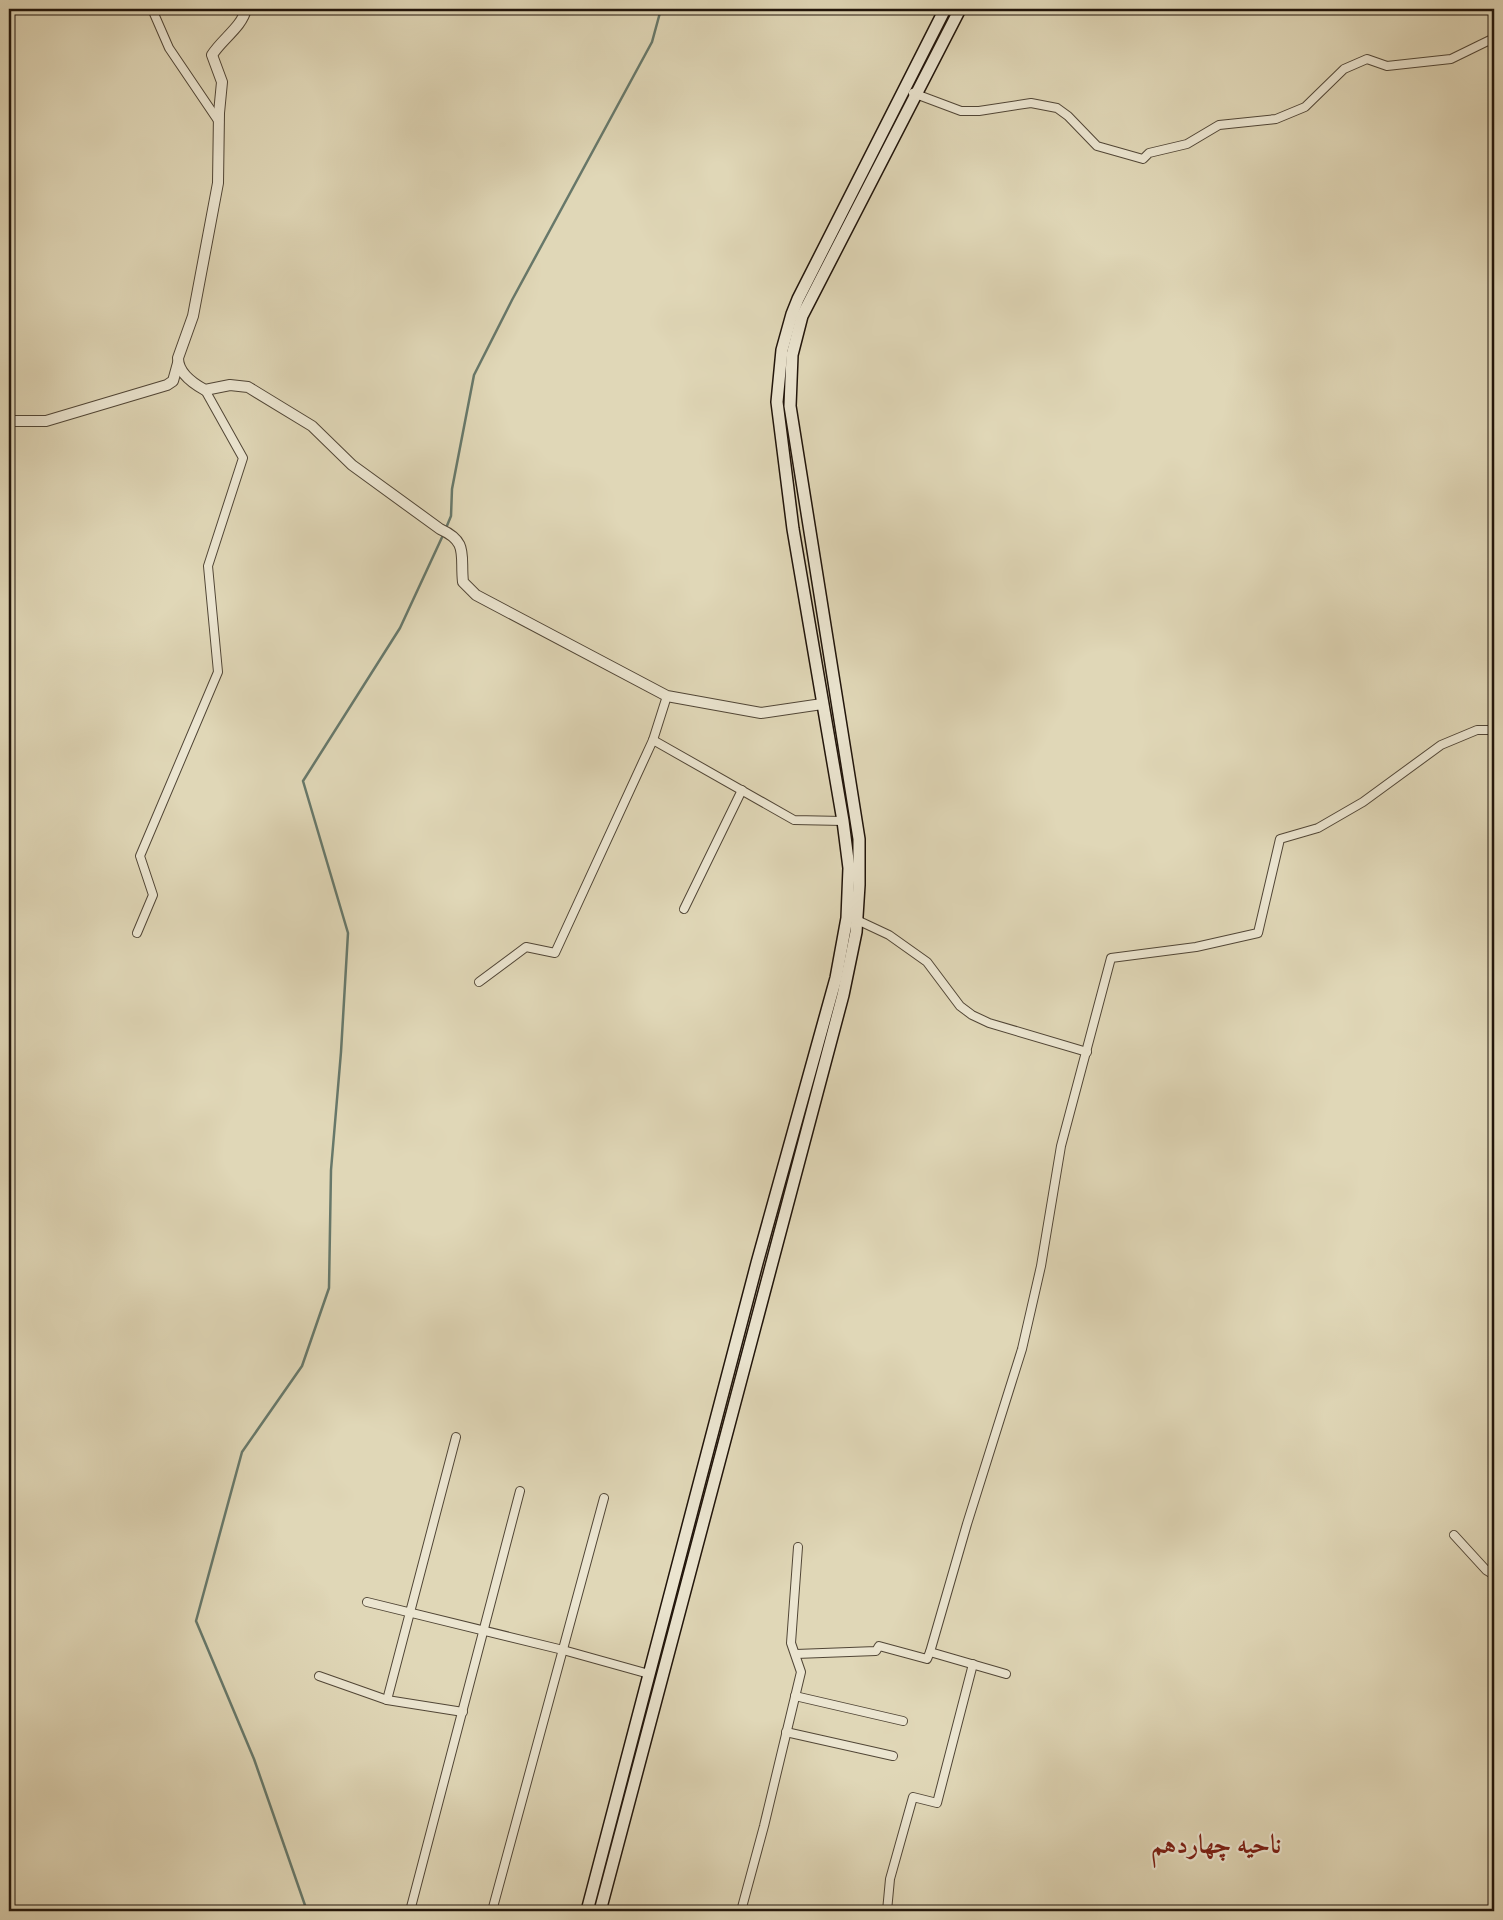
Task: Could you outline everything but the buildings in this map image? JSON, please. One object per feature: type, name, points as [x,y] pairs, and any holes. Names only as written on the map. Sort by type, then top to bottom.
[{"type":"main road","points":[[588,1911],[757,1263],[836,978],[847,918],[849,868],[843,820],[793,530],[777,402],[782,350],[798,299],[944,9]]},
{"type":"main road","points":[[600,1911],[843,995],[857,920],[860,885],[859,839],[790,406],[792,355],[802,316],[960,9]]},
{"type":"street","points":[[152,9],[169,48],[219,122]]},
{"type":"street","points":[[9,421],[46,421],[167,385],[173,381],[193,316],[218,183],[222,82],[212,54],[219,44],[242,21],[246,9]]},
{"type":"street","points":[[905,88],[916,96],[961,112],[1031,103],[1057,108],[1068,116],[1097,146],[1143,159],[1149,153],[1187,144],[1219,125],[1276,119],[1304,107],[1344,70],[1367,58],[1388,66],[1451,59],[1494,38]]},
{"type":"street","points":[[137,933],[153,895],[140,856],[218,672],[208,566],[243,458],[205,390],[191,382],[178,363]]},
{"type":"street","points":[[205,390],[230,385],[248,387],[312,426],[352,465],[440,529],[451,534],[461,545],[462,582],[476,595],[667,696],[762,713],[822,704]]},
{"type":"street","points":[[479,982],[526,947],[555,953],[653,740],[667,696]]},
{"type":"street","points":[[796,1654],[876,1651],[880,1646],[927,1659],[1022,1349],[1041,1266],[1060,1146],[1111,958],[1196,947],[1258,933],[1280,839],[1318,828],[1363,802],[1441,745],[1477,730],[1494,730]]},
{"type":"street","points":[[653,740],[794,820],[843,820]]},
{"type":"street","points":[[684,909],[742,790]]},
{"type":"street","points":[[857,920],[889,935],[927,962],[960,1006],[972,1015],[997,1025],[1086,1052]]},
{"type":"street","points":[[387,1700],[456,1437]]},
{"type":"street","points":[[410,1911],[520,1491]]},
{"type":"street","points":[[492,1911],[604,1498]]},
{"type":"street","points":[[1454,1535],[1486,1570],[1494,1575]]},
{"type":"street","points":[[741,1911],[801,1672],[791,1642],[798,1547]]},
{"type":"street","points":[[367,1602],[563,1650],[650,1674]]},
{"type":"street","points":[[930,1652],[1006,1674]]},
{"type":"street","points":[[887,1911],[890,1879],[913,1797],[937,1804],[973,1664]]},
{"type":"street","points":[[319,1676],[387,1700],[463,1712]]},
{"type":"street","points":[[795,1696],[903,1721]]},
{"type":"street","points":[[786,1732],[893,1756]]},
{"type":"waterway","points":[[446,528],[451,516],[452,489],[474,375],[512,300],[652,42],[661,9]]},
{"type":"waterway","points":[[307,1911],[254,1759],[196,1621],[242,1452],[302,1366],[329,1288],[331,1170],[341,1052],[348,933],[303,781],[400,628],[444,533]]},
{"type":"district","name":"ناحیه چهاردهم","points":[[1216,1845]]}]
